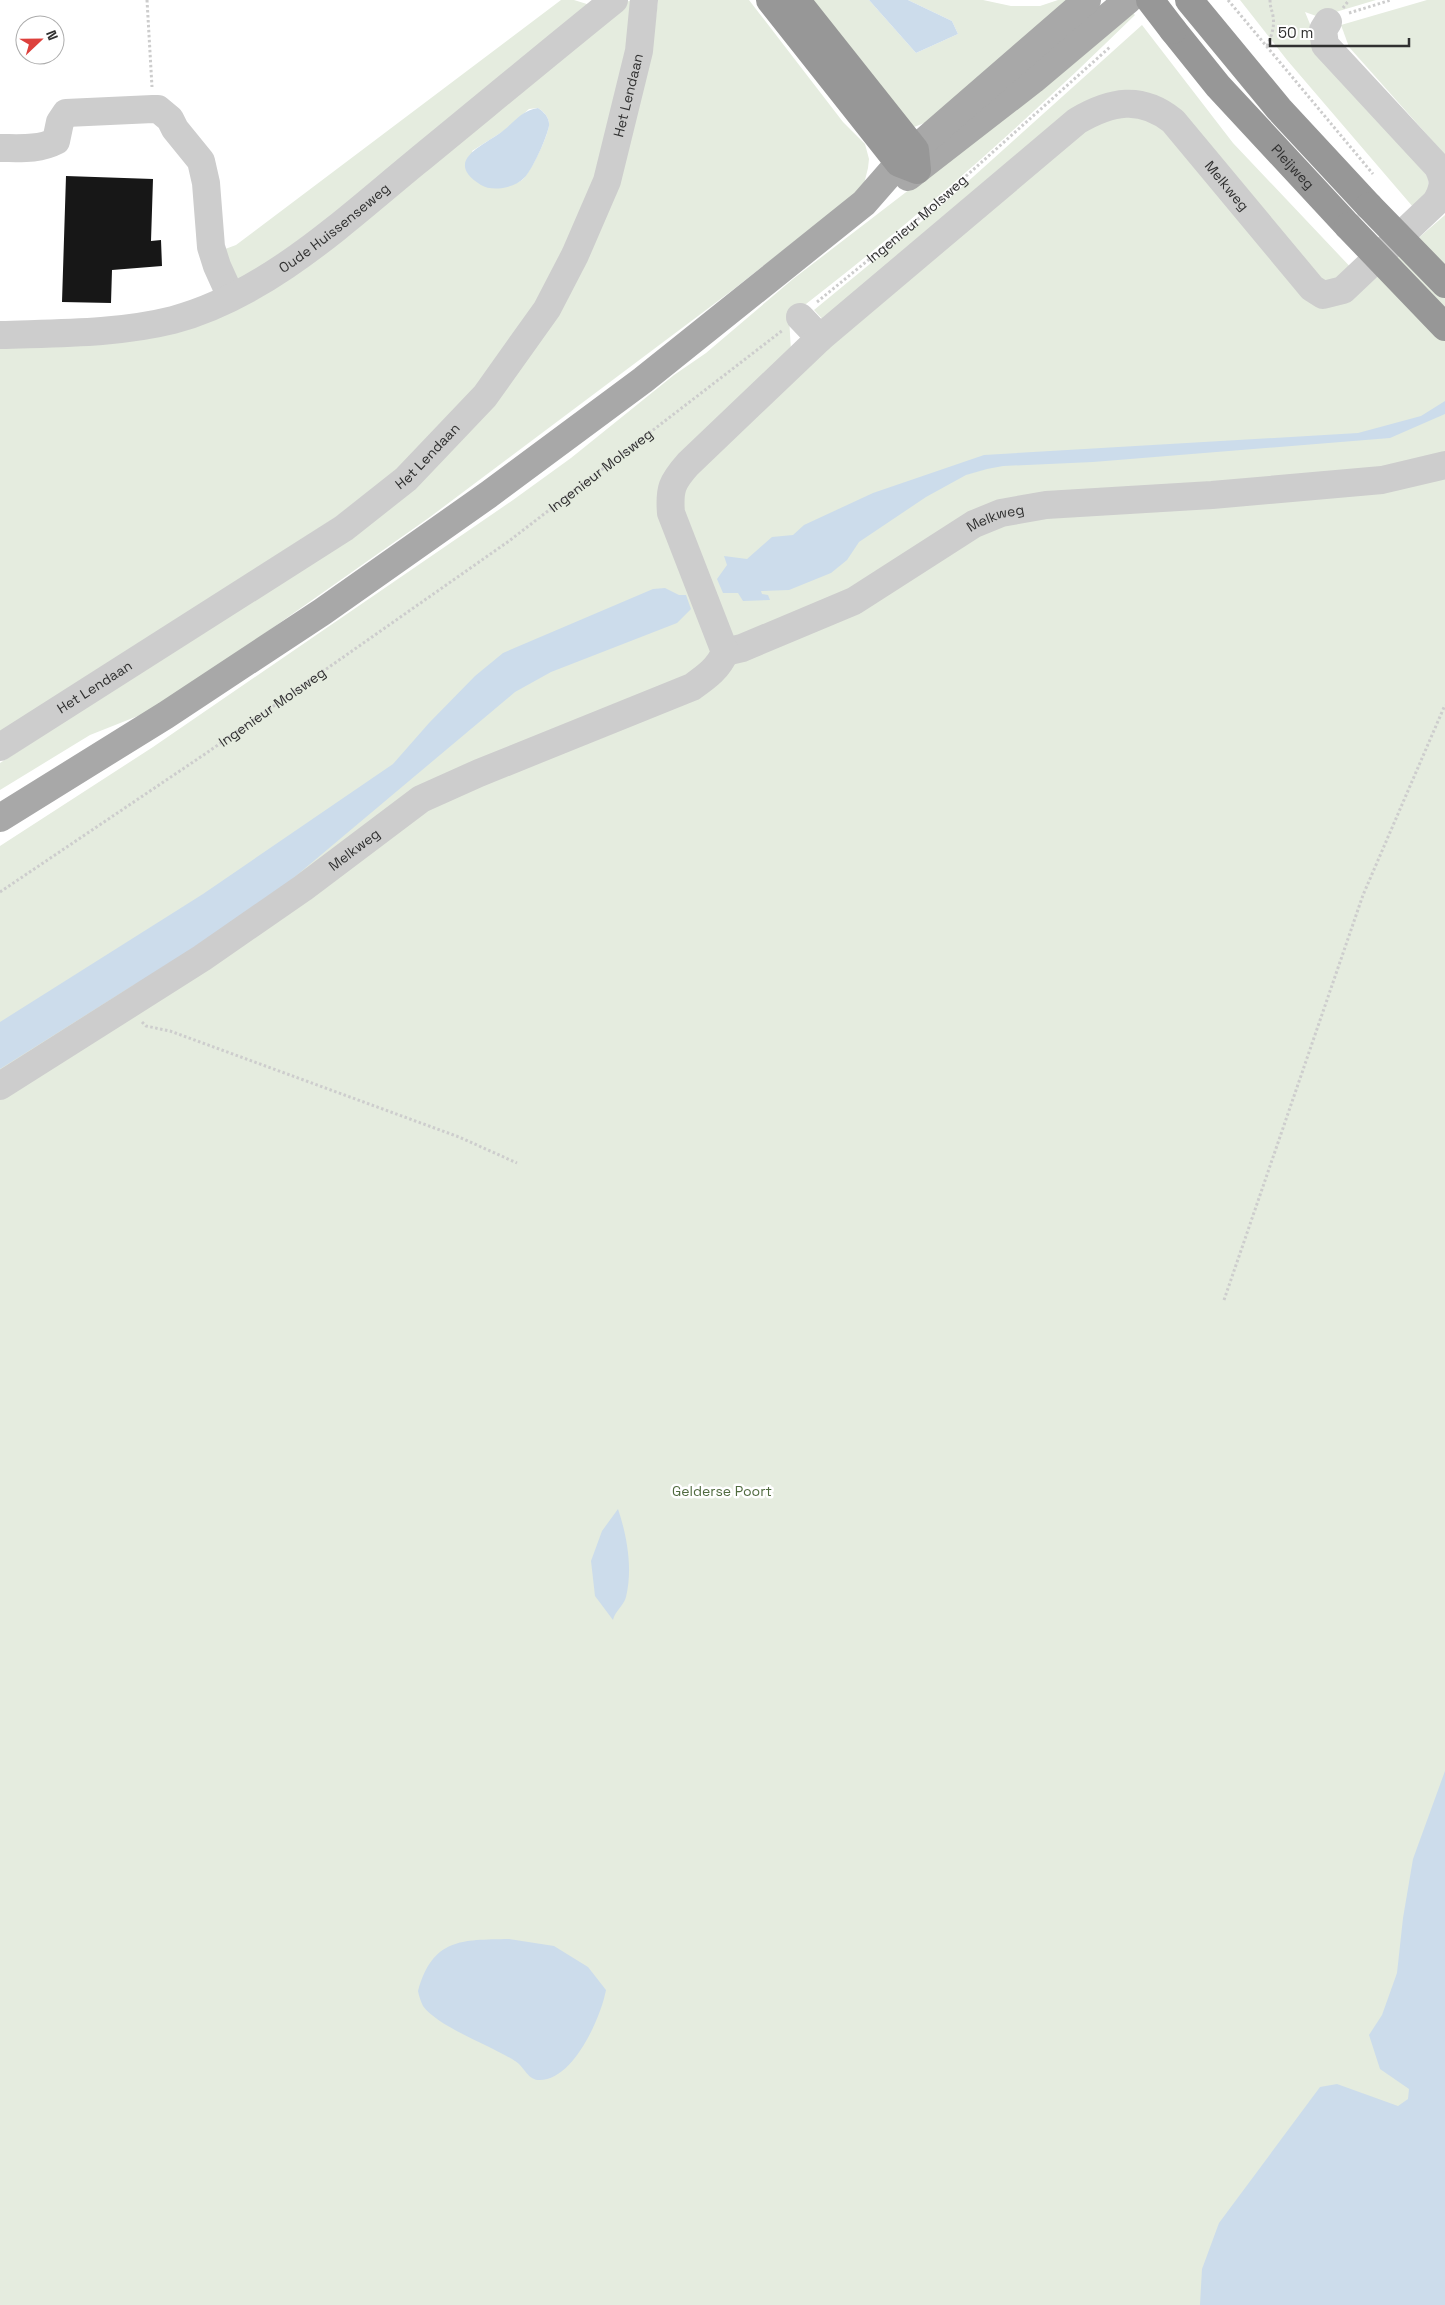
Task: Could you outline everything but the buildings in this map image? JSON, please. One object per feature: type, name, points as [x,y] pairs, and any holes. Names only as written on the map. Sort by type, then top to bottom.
[{"type":"highway","points":[[770,0],[911,161]]},
{"type":"highway","points":[[796,0],[911,161]]},
{"type":"highway","name":"Pleijweg","points":[[1150,0],[1218,86],[1445,327]]},
{"type":"highway","points":[[1192,5],[1279,109],[1445,284]]},
{"type":"main road","points":[[0,818],[166,715],[322,612],[480,500],[643,380],[864,203],[1087,0]]},
{"type":"main road","points":[[911,161],[1033,80],[1128,0]]},
{"type":"street","name":"Oude Huissenseweg","points":[[0,335],[113,330],[173,320],[231,297],[269,276],[334,229],[614,0]]},
{"type":"street","name":"Het Lendaan","points":[[0,747],[344,528],[406,479],[486,396],[547,309],[575,255],[608,181],[639,52],[644,0]]},
{"type":"street","name":"Melkweg","points":[[725,652],[671,513],[670,495],[674,480],[688,464],[820,338],[1077,120],[1102,108],[1123,104],[1154,108],[1173,121],[1312,288],[1323,295],[1335,294],[1343,290],[1435,203],[1442,192],[1444,180],[1437,166],[1325,45],[1323,30],[1328,22]]},
{"type":"street","points":[[0,148],[37,147],[49,144],[56,140],[62,116],[66,113],[158,109],[164,113],[202,161],[212,247],[217,266],[231,297]]},
{"type":"street","points":[[800,317],[820,338]]},
{"type":"street","name":"Melkweg","points":[[0,1086],[125,1007],[303,888],[421,799],[479,773],[692,687],[718,665],[725,652],[742,648],[854,602],[974,524],[1001,513],[1046,505],[1382,480],[1445,465]]},
{"type":"path","points":[[1228,0],[1374,175]]},
{"type":"path","points":[[1267,47],[1272,32],[1273,15],[1270,9],[1270,0]]},
{"type":"path","points":[[1328,22],[1354,11],[1391,0]]},
{"type":"path","name":"Ingenieur Molsweg","points":[[0,892],[127,808],[509,541],[800,317],[916,221],[1036,116],[1116,42]]},
{"type":"path","points":[[1224,1300],[1363,895],[1445,705]]},
{"type":"path","points":[[125,1007],[146,1026],[170,1031],[459,1137],[517,1163]]},
{"type":"green space","points":[[561,0],[574,0],[590,5],[333,215],[237,285],[217,252],[236,245]]},
{"type":"green space","points":[[632,0],[627,52],[595,178],[565,248],[538,301],[476,388],[398,469],[336,517],[0,735],[0,347],[194,325],[623,3]],"holes":[[[538,108],[548,118],[549,123],[543,144],[534,162],[522,180],[509,186],[496,188],[472,151],[505,130],[529,109]]]},
{"type":"green space","points":[[658,0],[749,0],[843,122],[865,144],[869,159],[864,184],[852,196],[734,289],[430,517],[264,634],[153,710],[90,735],[0,790],[0,763],[73,716],[496,401],[651,57]]},
{"type":"green space","points":[[800,0],[869,0],[916,53],[958,34],[952,21],[908,0],[983,0],[1011,6],[1040,6],[1058,0],[1069,0],[927,122],[914,127],[904,126]]},
{"type":"green space","points":[[1240,0],[1376,0],[1319,17],[1305,12],[1321,51],[1428,177],[1429,195],[1419,214],[1287,60]]},
{"type":"green space","points":[[1427,0],[1445,0],[1445,155],[1349,47],[1341,25]]},
{"type":"green space","name":"Gelderse Poort","points":[[1129,9],[1135,15],[1052,95],[923,209],[789,317],[791,351],[676,493],[801,364],[1101,116],[1154,118],[1305,293],[1393,260],[1445,215],[1445,2016],[1342,2305],[0,2305],[0,846],[153,747],[513,500],[571,458],[674,375],[706,353],[793,279],[940,166]]},
{"type":"green space","points":[[1142,25],[1233,143],[1357,274],[1328,292],[1188,130],[1124,99],[827,324],[814,310],[944,203]]},
{"type":"water","points":[[869,0],[908,0],[952,21],[958,34],[916,53]]},
{"type":"water","points":[[538,108],[546,115],[549,120],[549,126],[539,154],[524,178],[515,184],[503,188],[491,188],[481,185],[470,176],[465,168],[466,161],[478,147],[504,130],[524,113]]},
{"type":"water","points":[[1445,401],[1445,414],[1390,438],[1093,462],[1003,466],[987,469],[966,475],[926,497],[859,542],[847,560],[831,573],[789,590],[761,591],[762,594],[768,595],[770,600],[743,601],[738,593],[723,593],[717,579],[727,565],[724,556],[747,559],[772,537],[793,535],[804,525],[873,493],[984,455],[1358,433],[1421,416]]},
{"type":"water","points":[[665,588],[679,595],[686,595],[691,609],[677,623],[551,672],[515,692],[278,891],[172,966],[132,986],[0,1069],[0,1022],[203,894],[393,764],[429,723],[475,676],[503,653],[653,589]]},
{"type":"water","points":[[618,1509],[628,1552],[629,1575],[626,1597],[613,1620],[595,1596],[591,1561],[602,1531]]},
{"type":"water","points":[[1445,1771],[1445,2305],[1200,2305],[1202,2269],[1219,2223],[1320,2087],[1337,2084],[1398,2106],[1408,2099],[1409,2089],[1380,2069],[1369,2035],[1382,2015],[1397,1973],[1403,1918],[1413,1859]]},
{"type":"water","points":[[509,1939],[554,1946],[588,1967],[606,1990],[592,2031],[583,2046],[574,2060],[563,2071],[551,2078],[534,2079],[515,2061],[453,2029],[430,2014],[423,2006],[419,1997],[418,1991],[424,1974],[432,1961],[441,1952],[463,1942]]}]
